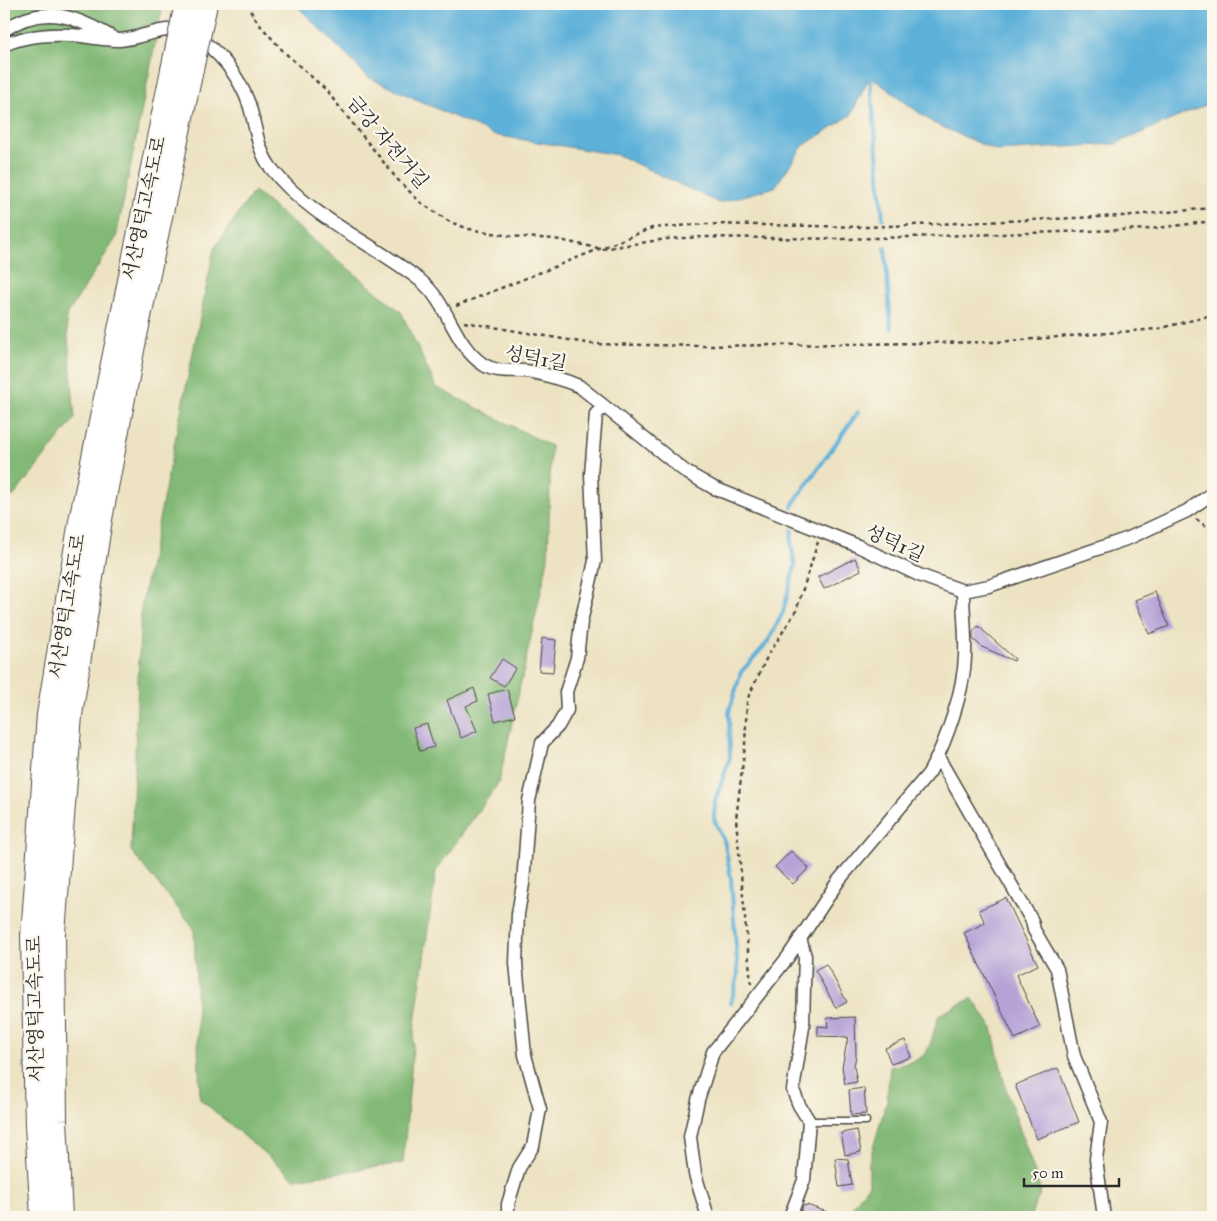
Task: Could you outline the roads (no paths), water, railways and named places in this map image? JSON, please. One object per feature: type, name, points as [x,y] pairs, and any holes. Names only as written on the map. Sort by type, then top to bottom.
[{"type":"highway","name":"서산영덕고속도로","points":[[60,1217],[54,1120],[53,933],[70,715],[103,500],[182,72],[187,4]]},
{"type":"highway","name":"서산영덕고속도로","points":[[43,1217],[37,1126],[33,936],[49,715],[81,520],[182,72],[205,4]]},
{"type":"street","points":[[4,30],[24,18],[45,14],[69,18],[93,26],[117,40]]},
{"type":"street","name":"성덕1길","points":[[4,45],[14,40],[44,36],[76,36],[117,40],[168,30],[191,34],[208,45],[224,61],[240,83],[249,105],[260,146],[270,166],[287,187],[306,205],[422,282],[445,308],[456,332],[472,357],[486,366],[500,371],[530,372],[560,378],[579,386],[686,472],[749,503],[858,546],[919,575],[963,591]]},
{"type":"street","points":[[508,1217],[508,1204],[519,1168],[533,1146],[540,1109],[525,1055],[516,963],[518,914],[523,884],[529,801],[542,743],[558,726],[567,710],[566,692],[577,658],[581,622],[596,561],[592,442],[596,414],[604,407]]},
{"type":"street","points":[[708,1217],[695,1174],[690,1137],[698,1100],[714,1052],[752,1001],[783,964],[839,880],[929,773],[938,757],[959,693],[965,658],[963,591],[989,586],[1130,538],[1186,511],[1213,493]]},
{"type":"street","points":[[938,757],[1032,921],[1034,930],[1057,969],[1074,1056],[1101,1122],[1096,1159],[1104,1217]]},
{"type":"street","points":[[790,1217],[804,1180],[809,1122],[799,1106],[793,1090],[803,1027],[805,956],[800,938]]},
{"type":"lane","points":[[809,1122],[866,1121]]},
{"type":"water","points":[[295,4],[1213,4],[1213,102],[1115,144],[997,151],[933,123],[870,76],[851,115],[803,146],[775,187],[719,203],[618,155],[494,135],[368,77]]},
{"type":"waterway","points":[[870,76],[883,219]]},
{"type":"waterway","points":[[885,247],[891,329]]},
{"type":"waterway","points":[[792,508],[858,412]]},
{"type":"waterway","points":[[731,1003],[738,975],[731,879],[725,844],[714,819],[715,801],[730,757],[729,712],[741,672],[768,642],[783,612],[795,565],[791,544],[792,530]]}]
